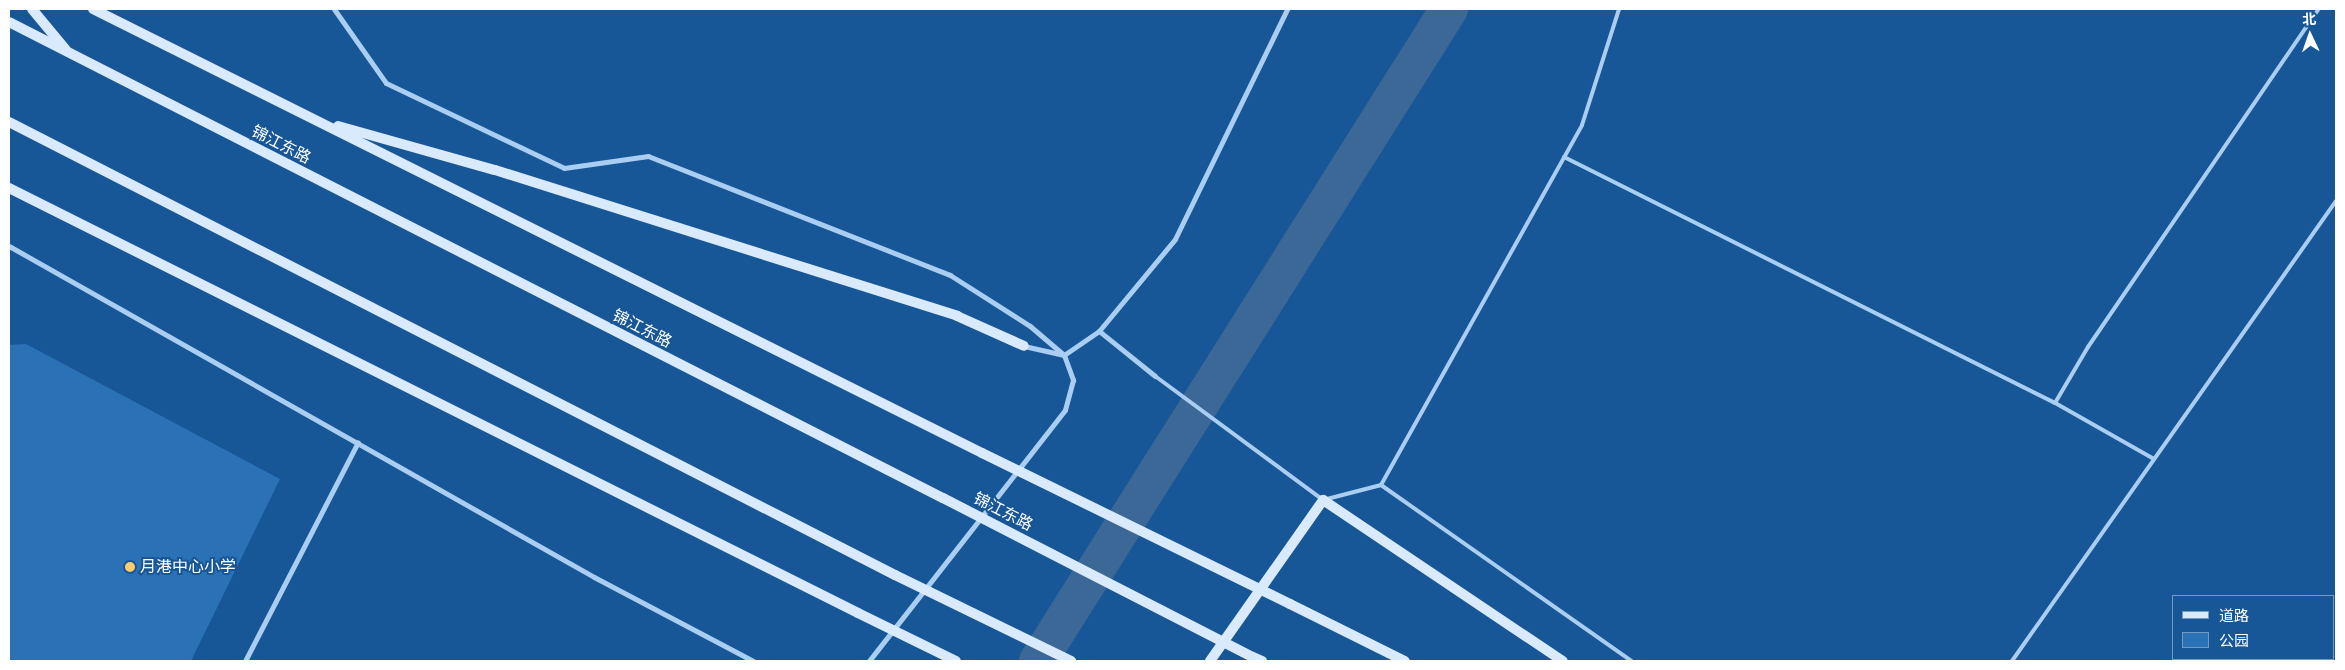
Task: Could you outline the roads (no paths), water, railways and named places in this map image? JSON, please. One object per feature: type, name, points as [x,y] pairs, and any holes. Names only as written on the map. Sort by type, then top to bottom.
[{"type":"main road","points":[[32,9],[70,55]]},
{"type":"main road","points":[[94,9],[982,453],[1405,661]]},
{"type":"main road","name":"锦江东路","points":[[9,22],[70,55],[1258,659]]},
{"type":"main road","points":[[314,119],[495,170],[948,313],[1024,346]]},
{"type":"main road","points":[[9,122],[895,575],[1071,661]]},
{"type":"main road","points":[[9,188],[956,661]]},
{"type":"main road","points":[[1210,661],[1323,500],[1563,661]]},
{"type":"street","points":[[334,9],[386,83],[564,168],[648,156],[950,275],[1030,326],[1064,355],[1073,380],[1065,410],[869,661]]},
{"type":"street","points":[[1024,346],[1064,355],[1099,331],[1175,239],[1287,9]]},
{"type":"street","points":[[9,246],[594,577],[753,661]]},
{"type":"street","points":[[1099,331],[1155,376]]},
{"type":"street","points":[[245,661],[358,442]]},
{"type":"lane","points":[[1155,376],[1291,479],[1323,500],[1381,485],[1582,125],[1619,9]]},
{"type":"lane","points":[[2055,403],[2088,347],[2319,9]]},
{"type":"lane","points":[[1564,157],[2055,403],[2154,460]]},
{"type":"lane","points":[[2012,661],[2336,201]]},
{"type":"lane","points":[[1381,485],[1631,661]]},
{"type":"waterway","points":[[1038,661],[1449,9]]},
{"type":"place","name":"月港中心小学","points":[[130,567]]}]
